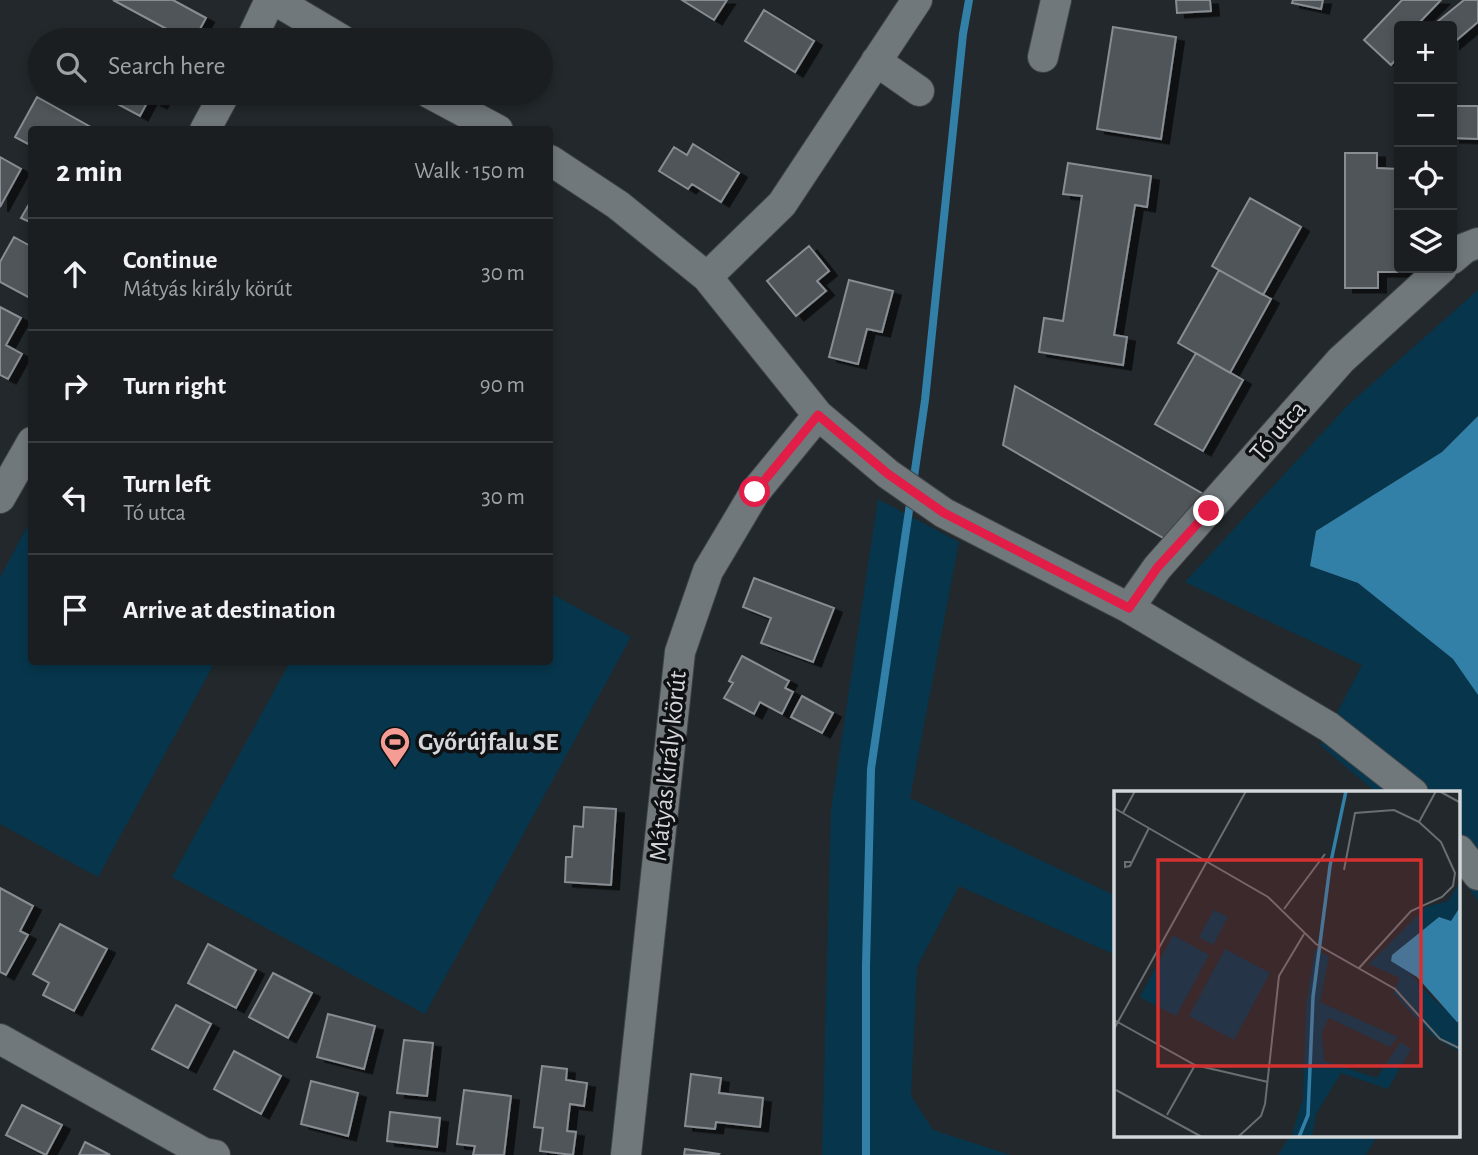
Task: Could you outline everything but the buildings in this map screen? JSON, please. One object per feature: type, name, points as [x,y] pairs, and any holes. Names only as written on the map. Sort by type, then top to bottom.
[{"type":"street","points":[[258,28],[273,0],[321,28]]},
{"type":"street","points":[[707,277],[782,204],[917,0]]},
{"type":"street","points":[[1043,57],[1056,0]]},
{"type":"street","points":[[876,61],[919,91]]},
{"type":"street","points":[[207,126],[219,105]]},
{"type":"street","points":[[451,105],[491,126]]},
{"type":"street","points":[[553,162],[618,205],[707,277],[818,415],[888,474],[944,513],[1129,608],[1329,727],[1410,791]]},
{"type":"street","points":[[1457,255],[1478,243]]},
{"type":"street","name":"Tó utca","points":[[1129,608],[1157,568],[1340,360],[1436,273]]},
{"type":"street","name":"Mátyás király körút","points":[[626,1155],[680,652],[708,571],[755,492],[818,415]]},
{"type":"street","points":[[0,498],[28,449]]},
{"type":"street","points":[[1460,851],[1478,875]]},
{"type":"street","points":[[0,1039],[207,1154]]},
{"type":"shaded area","points":[[1478,290],[1478,416],[1442,452],[1316,531],[1310,566],[1358,583],[1453,659],[1478,695],[1478,901],[1460,876],[1460,791],[1375,791],[1320,745],[1362,665],[1185,582],[1348,405]]},
{"type":"shaded area","points":[[1478,416],[1478,695],[1453,659],[1358,583],[1310,566],[1316,531],[1442,452]]},
{"type":"shaded area","points":[[878,499],[959,542],[910,798],[1114,895],[1114,954],[959,886],[917,967],[911,1096],[933,1130],[1011,1155],[822,1155],[831,810]]},
{"type":"shaded area","points":[[28,526],[28,665],[213,665],[98,877],[0,824],[0,577]]},
{"type":"shaded area","name":"Győrújfalu SE","points":[[553,595],[631,637],[425,1014],[172,877],[288,665],[553,665]]},
{"type":"shaded area","points":[[1289,1138],[1376,1138],[1366,1155],[1278,1155]]},
{"type":"waterway","points":[[913,484],[925,400],[963,34],[969,0]]},
{"type":"waterway","points":[[866,1155],[866,965],[871,769],[911,497]]},
{"type":"place","name":"Győrújfalu SE","points":[[395,769]]},
{"type":"route","points":[[755,492],[818,415],[888,474],[944,513],[1129,608],[1157,568],[1209,511]]}]
